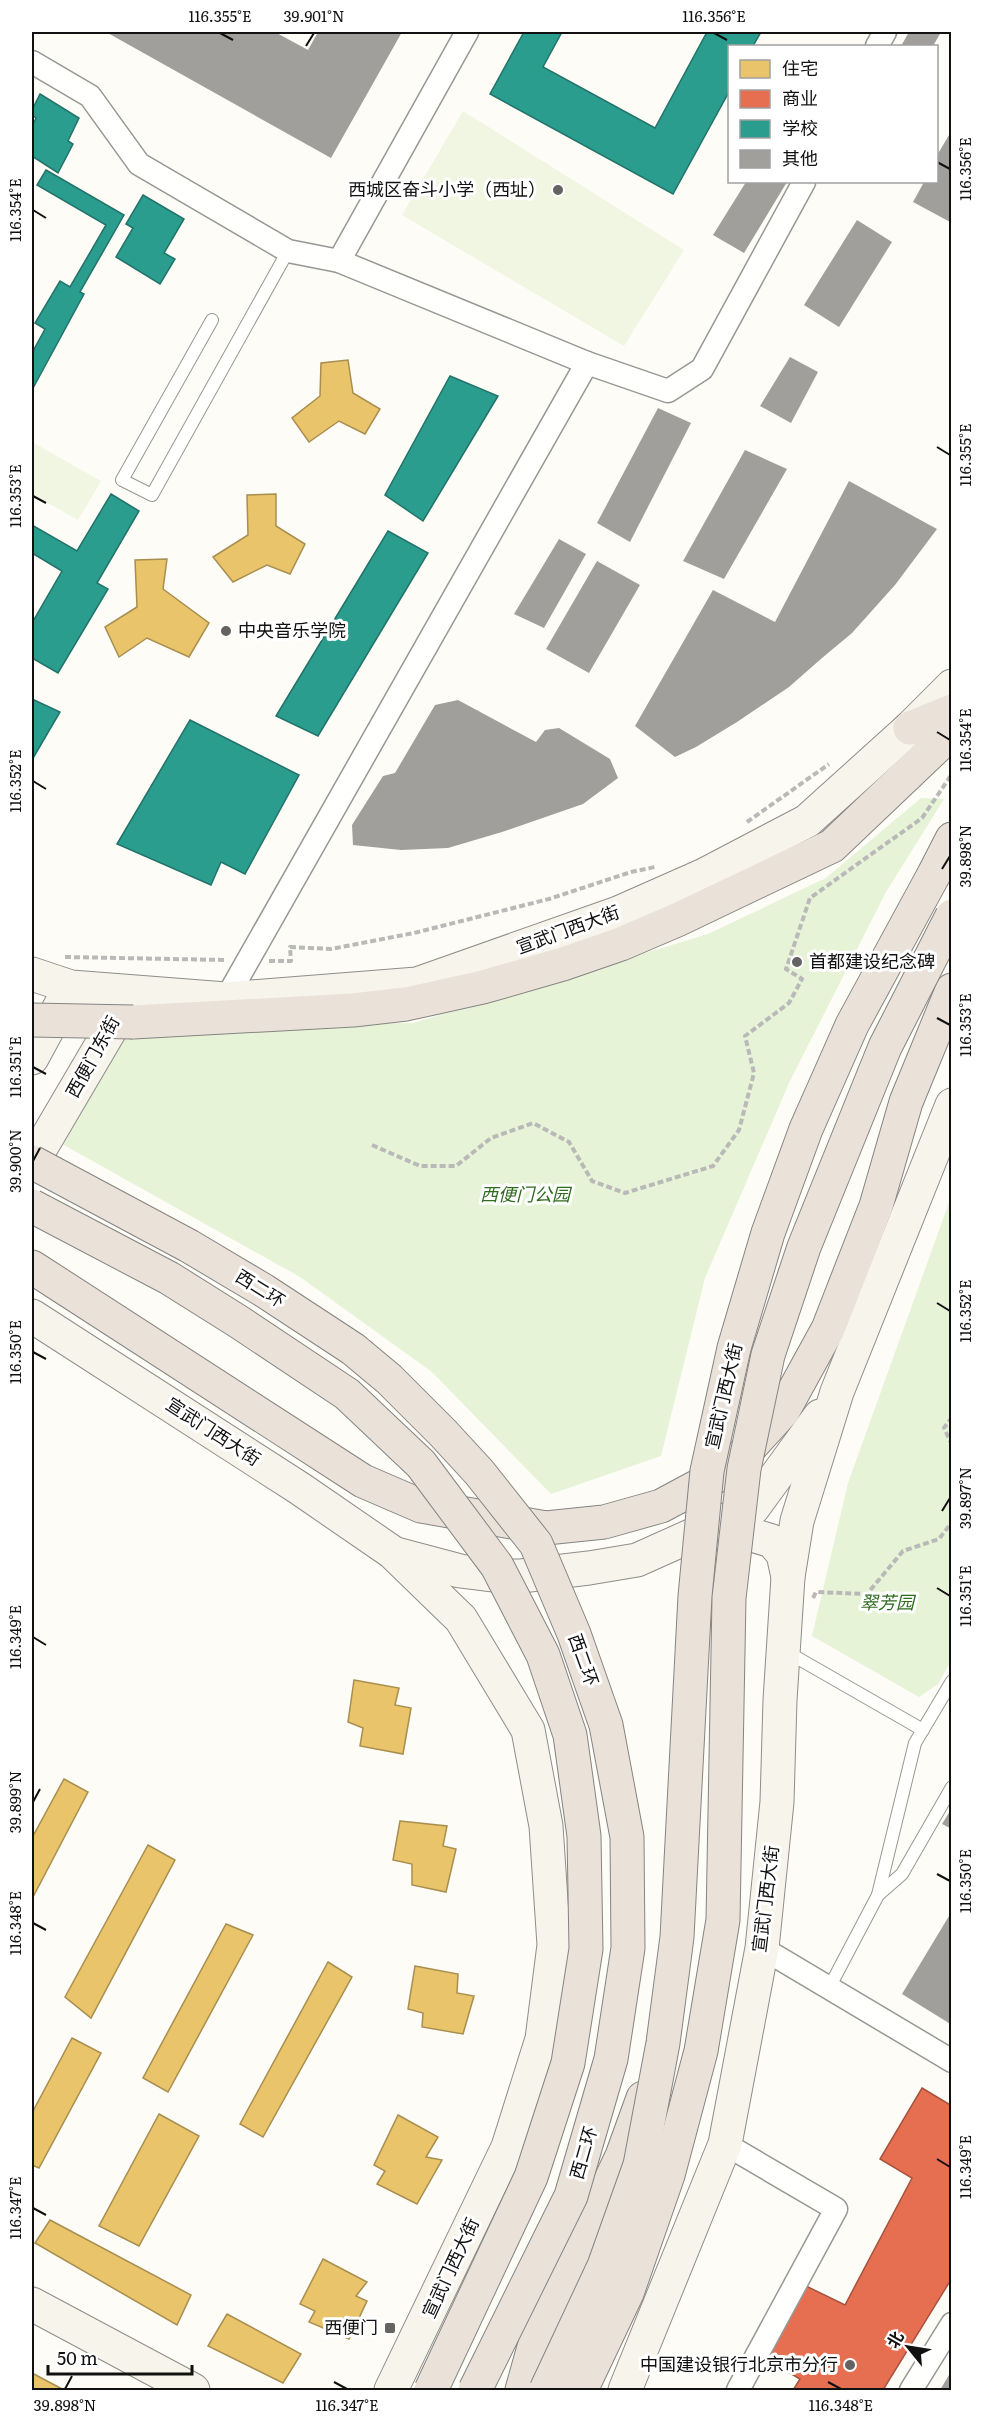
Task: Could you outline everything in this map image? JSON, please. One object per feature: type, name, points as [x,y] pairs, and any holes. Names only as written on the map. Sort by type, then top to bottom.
[{"type":"highway","points":[[910,728],[951,711]]},
{"type":"highway","points":[[32,1020],[133,1023],[353,1010],[406,1004],[563,964],[621,944],[677,920],[832,846],[951,732]]},
{"type":"highway","name":"宣武门西大街","points":[[546,2391],[604,2266],[640,2166],[663,2043],[677,1937],[694,1608],[705,1482],[734,1348],[768,1233],[806,1129],[852,1025],[951,839]]},
{"type":"highway","name":"宣武门西大街","points":[[581,2391],[627,2293],[668,2175],[701,2051],[723,1920],[729,1598],[744,1469],[768,1355],[804,1247],[885,1047],[951,916]]},
{"type":"highway","points":[[32,1267],[363,1481],[421,1506],[546,1528],[603,1522],[661,1506],[730,1469],[783,1411],[828,1329],[876,1206],[906,1102],[951,990]]},
{"type":"highway","name":"西二环","points":[[32,1163],[189,1246],[263,1290],[353,1349],[389,1379],[479,1472],[536,1544],[574,1634],[606,1725],[627,1837],[628,1948],[611,2059],[572,2196],[475,2391]]},
{"type":"highway","name":"西二环","points":[[32,1206],[169,1278],[239,1322],[347,1394],[421,1464],[497,1566],[543,1655],[570,1735],[584,1836],[586,1949],[568,2063],[531,2177],[431,2391]]},
{"type":"highway","name":"宣武门西大街","points":[[522,2391],[538,2333],[622,2156],[663,2043]]},
{"type":"street","points":[[339,261],[467,32]]},
{"type":"street","points":[[32,62],[90,96],[139,164],[288,251],[339,261],[587,363],[668,391],[702,369],[803,183]]},
{"type":"street","points":[[226,999],[587,363]]},
{"type":"street","name":"宣武门西大街","points":[[32,974],[67,972],[117,990],[226,999],[417,984],[618,913],[704,874],[807,821],[910,728],[951,686]]},
{"type":"street","points":[[32,1058],[67,972]]},
{"type":"street","name":"西便门东街","points":[[32,1120],[98,1007],[117,990]]},
{"type":"street","name":"西便门东街","points":[[32,1163],[119,1015],[117,990]]},
{"type":"street","name":"宣武门西大街","points":[[625,2391],[725,2144],[762,1947],[777,1802],[788,1577],[796,1521],[837,1392],[951,1105]]},
{"type":"street","name":"宣武门西大街","points":[[32,1316],[298,1488],[392,1552],[461,1619],[528,1730],[546,1826],[554,1945],[542,2039],[508,2148],[391,2391]]},
{"type":"street","name":"宣武门西大街","points":[[392,1552],[483,1575],[521,1576],[637,1560],[753,1508],[837,1392]]},
{"type":"street","points":[[716,1524],[772,1541],[783,1554],[788,1577]]},
{"type":"street","points":[[762,1947],[951,2061]]},
{"type":"street","points":[[725,2144],[836,2209],[738,2391]]},
{"type":"street","points":[[32,2304],[193,2391]]},
{"type":"street","points":[[914,2390],[951,2324]]},
{"type":"lane","points":[[212,320],[122,480],[152,495],[288,251]]},
{"type":"lane","points":[[783,1650],[923,1730]]},
{"type":"lane","points":[[829,1988],[878,1895],[915,1743],[951,1681]]},
{"type":"lane","points":[[878,1895],[902,1874],[951,1787]]},
{"type":"path","points":[[739,827],[832,762]]},
{"type":"path","points":[[372,1145],[420,1166],[456,1166],[491,1138],[533,1123],[568,1142],[592,1180],[625,1193],[713,1166],[739,1130],[754,1073],[745,1036],[789,1003],[802,979],[786,969],[810,898],[922,818],[951,774]]},
{"type":"path","points":[[67,972],[248,960],[291,961],[290,947],[331,948],[414,933],[538,902],[631,872],[665,865]]},
{"type":"path","points":[[951,1418],[944,1428],[951,1445]]},
{"type":"green space","points":[[463,111],[684,250],[624,346],[402,215]]},
{"type":"green space","points":[[32,442],[101,481],[78,520],[32,494]]},
{"type":"green space","name":"西便门公园","points":[[921,798],[944,799],[886,892],[789,1083],[705,1278],[661,1456],[551,1494],[432,1372],[300,1277],[55,1140],[122,1027],[413,1023],[708,934],[826,878]]},
{"type":"green space","name":"翠芳园","points":[[951,1197],[951,1661],[938,1684],[919,1697],[812,1636],[848,1483]]},
{"type":"building: 住宅","points":[[348,360],[353,393],[380,409],[365,434],[339,421],[309,442],[292,418],[320,396],[321,363]]},
{"type":"building: 住宅","points":[[276,494],[276,526],[305,544],[290,574],[267,565],[233,582],[213,557],[248,535],[247,495]]},
{"type":"building: 住宅","points":[[167,559],[163,589],[209,623],[189,657],[147,638],[119,657],[105,627],[137,607],[135,560]]},
{"type":"building: 住宅","points":[[354,1680],[399,1688],[395,1705],[411,1708],[403,1754],[360,1746],[363,1728],[348,1722]]},
{"type":"building: 住宅","points":[[64,1779],[88,1792],[32,1899],[32,1838]]},
{"type":"building: 住宅","points":[[400,1821],[447,1826],[443,1846],[456,1849],[446,1892],[412,1885],[412,1864],[393,1860]]},
{"type":"building: 住宅","points":[[148,1845],[175,1860],[91,2018],[65,1997]]},
{"type":"building: 住宅","points":[[226,1924],[253,1935],[168,2092],[143,2078]]},
{"type":"building: 住宅","points":[[328,1962],[352,1977],[263,2137],[240,2124]]},
{"type":"building: 住宅","points":[[415,1966],[458,1974],[457,1993],[474,1996],[463,2034],[422,2027],[423,2013],[408,2009]]},
{"type":"building: 住宅","points":[[72,2038],[101,2053],[39,2168],[32,2165],[32,2113]]},
{"type":"building: 住宅","points":[[159,2114],[199,2136],[139,2246],[99,2226]]},
{"type":"building: 住宅","points":[[398,2115],[438,2137],[426,2157],[442,2160],[417,2204],[377,2184],[385,2171],[374,2165]]},
{"type":"building: 住宅","points":[[50,2220],[191,2295],[177,2325],[35,2243]]},
{"type":"building: 住宅","points":[[323,2259],[367,2282],[356,2296],[367,2301],[349,2339],[309,2322],[315,2311],[300,2304]]},
{"type":"building: 住宅","points":[[227,2314],[301,2354],[283,2383],[208,2346]]},
{"type":"building: 住宅","points":[[32,2373],[64,2390],[32,2390]]},
{"type":"building: 商业","points":[[922,2088],[952,2106],[952,2278],[883,2390],[793,2390],[800,2379],[766,2359],[806,2286],[845,2305],[912,2178],[880,2159]]},
{"type":"building: 学校","points":[[524,32],[562,32],[543,67],[655,128],[707,32],[761,32],[754,45],[728,45],[728,94],[673,194],[490,94]]},
{"type":"building: 学校","points":[[40,94],[79,118],[68,141],[73,144],[58,173],[32,156],[32,127],[36,118],[32,115],[32,110]]},
{"type":"building: 学校","points":[[46,170],[124,215],[80,292],[84,294],[32,390],[32,353],[45,329],[35,323],[60,281],[70,287],[106,225],[37,185]]},
{"type":"building: 学校","points":[[143,195],[184,219],[164,253],[175,259],[160,284],[116,257],[133,228],[126,224]]},
{"type":"building: 学校","points":[[450,376],[498,396],[423,521],[385,495]]},
{"type":"building: 学校","points":[[111,494],[139,511],[97,583],[108,589],[58,673],[32,658],[32,623],[62,571],[32,553],[32,525],[77,551]]},
{"type":"building: 学校","points":[[388,531],[428,553],[318,736],[276,716]]},
{"type":"building: 学校","points":[[32,699],[60,712],[32,760]]},
{"type":"building: 学校","points":[[190,720],[299,775],[245,874],[221,862],[211,885],[117,844]]},
{"type":"building: 其他","points":[[106,32],[275,32],[308,50],[318,32],[402,32],[331,158]]},
{"type":"building: 其他","points":[[909,32],[941,32],[934,45],[902,45]]},
{"type":"building: 其他","points":[[952,130],[952,223],[913,202],[923,183],[938,183],[938,154]]},
{"type":"building: 其他","points":[[745,183],[786,183],[744,253],[713,235]]},
{"type":"building: 其他","points":[[857,220],[892,242],[839,327],[804,305]]},
{"type":"building: 其他","points":[[790,357],[818,372],[791,423],[760,406]]},
{"type":"building: 其他","points":[[658,408],[691,423],[630,542],[597,523]]},
{"type":"building: 其他","points":[[745,450],[787,469],[724,579],[683,561]]},
{"type":"building: 其他","points":[[849,481],[937,529],[895,585],[852,633],[789,687],[737,722],[675,757],[635,726],[713,590],[775,622]]},
{"type":"building: 其他","points":[[559,539],[586,554],[544,628],[514,614]]},
{"type":"building: 其他","points":[[597,561],[640,585],[589,673],[546,649]]},
{"type":"building: 其他","points":[[458,700],[536,742],[545,730],[559,728],[610,759],[618,778],[583,804],[448,848],[401,850],[353,845],[352,825],[383,776],[395,773],[435,705]]},
{"type":"building: 其他","points":[[952,1808],[952,1829],[942,1824]]},
{"type":"building: 其他","points":[[952,1911],[952,2025],[902,1994]]},
{"type":"building: 其他","points":[[952,2370],[952,2390],[940,2390]]},
{"type":"place","name":"西城区奋斗小学（西址）","points":[[558,190]]},
{"type":"place","name":"中央音乐学院","points":[[226,631]]},
{"type":"place","name":"首都建设纪念碑","points":[[797,962]]},
{"type":"place","name":"西便门","points":[[390,2328]]},
{"type":"place","name":"中国建设银行北京市分行","points":[[850,2365]]}]
